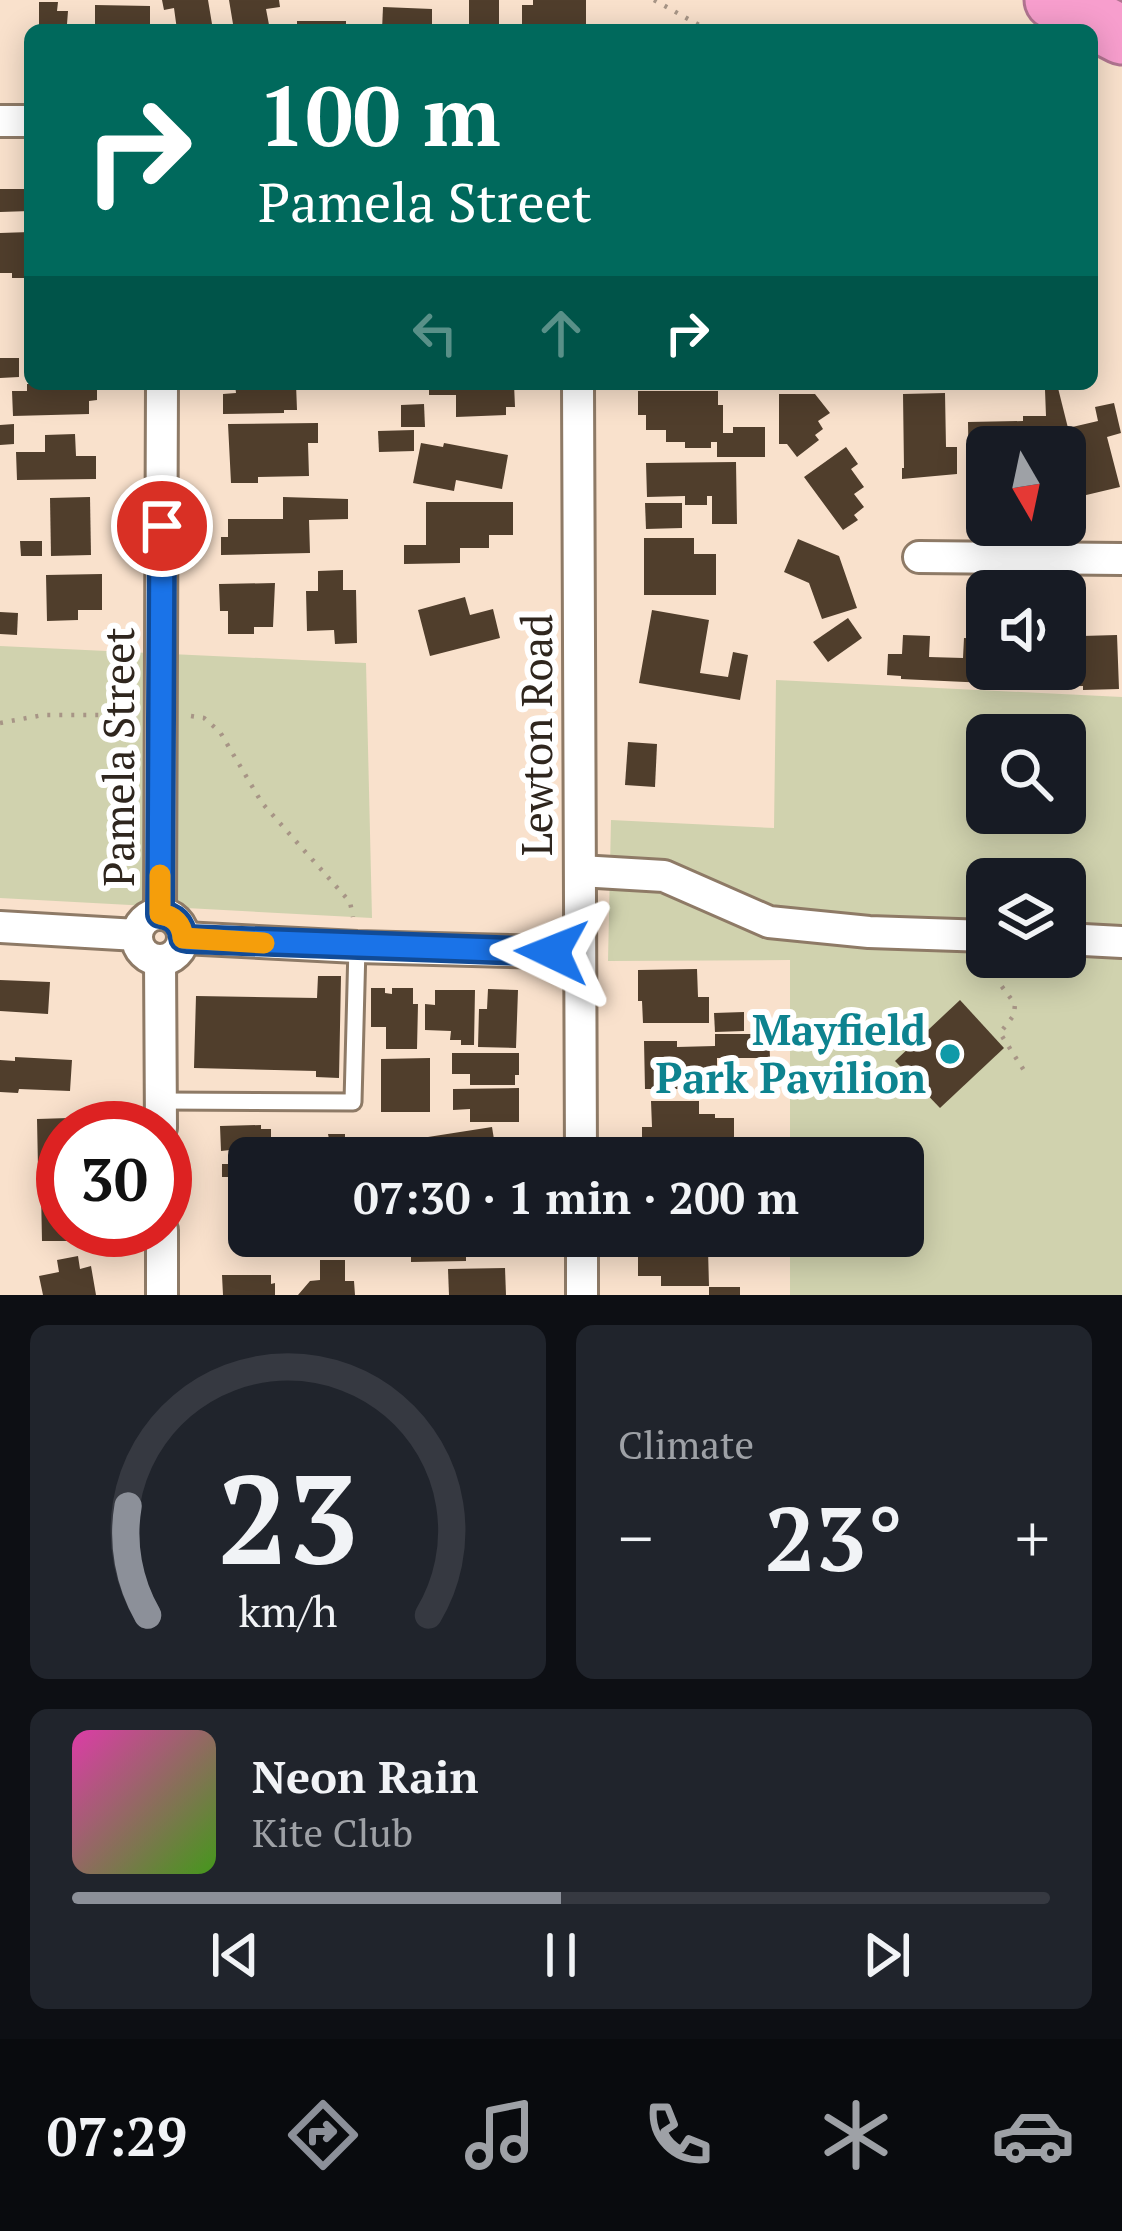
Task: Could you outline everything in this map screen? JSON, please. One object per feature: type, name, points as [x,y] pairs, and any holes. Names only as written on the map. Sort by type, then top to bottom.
[{"type":"highway","points":[[1054,0],[1122,35]]},
{"type":"street","name":"Pamela Street","points":[[148,924],[162,716],[162,390]]},
{"type":"street","name":"Lewton Road","points":[[578,390],[581,1137]]},
{"type":"street","points":[[919,557],[1122,559]]},
{"type":"street","points":[[580,872],[664,876],[769,922],[966,935]]},
{"type":"street","points":[[0,927],[148,924],[141,949],[146,955],[171,949],[358,947],[580,953]]},
{"type":"street","points":[[1086,940],[1122,942]]},
{"type":"street","points":[[162,1101],[171,949]]},
{"type":"street","points":[[161,1257],[162,1295]]},
{"type":"street","points":[[582,1257],[582,1295]]},
{"type":"lane","points":[[192,1112],[353,1102],[358,947]]},
{"type":"path","points":[[654,0],[697,24]]},
{"type":"path","points":[[0,723],[43,715],[204,718],[220,732],[262,803],[350,902],[358,947]]},
{"type":"path","points":[[1000,978],[1015,1004],[1014,1015],[1000,1033],[1025,1072]]},
{"type":"green space","points":[[0,646],[366,663],[372,918],[0,898]]},
{"type":"green space","points":[[776,680],[1122,697],[1122,1295],[790,1295],[790,1257],[924,1257],[924,1137],[790,1137],[790,960],[608,961],[611,820],[774,828]]},
{"type":"building","points":[[162,0],[208,0],[212,24],[176,24],[174,8],[164,10]]},
{"type":"building","points":[[229,0],[279,0],[280,7],[266,9],[269,24],[233,24]]},
{"type":"building","points":[[469,0],[499,0],[499,24],[469,24]]},
{"type":"building","points":[[533,0],[586,0],[586,24],[522,24],[522,5],[533,5]]},
{"type":"building","points":[[39,2],[58,2],[57,11],[68,11],[67,24],[39,24]]},
{"type":"building","points":[[95,5],[150,6],[150,24],[95,24]]},
{"type":"building","points":[[383,7],[432,9],[432,24],[382,24]]},
{"type":"building","points":[[297,21],[346,21],[346,24]]},
{"type":"building","points":[[0,189],[24,189],[24,211],[0,212]]},
{"type":"building","points":[[24,232],[24,278],[0,273],[0,233]]},
{"type":"building","points":[[0,358],[19,358],[19,377],[0,378]]},
{"type":"building","points":[[97,390],[97,400],[89,401],[89,414],[13,416],[12,391]]},
{"type":"building","points":[[296,390],[297,410],[223,414],[223,394]]},
{"type":"building","points":[[429,390],[514,390],[515,407],[506,407],[506,415],[456,417],[456,395],[429,395]]},
{"type":"building","points":[[1045,390],[1058,390],[1068,426],[968,426],[968,422],[1023,421],[1023,416],[1046,416]]},
{"type":"building","points":[[638,391],[718,391],[723,433],[733,433],[733,427],[765,427],[765,457],[717,457],[717,442],[711,442],[711,448],[685,448],[685,442],[666,442],[666,430],[646,430],[646,415],[638,415]]},
{"type":"building","points":[[945,393],[946,447],[957,447],[957,474],[902,479],[903,394]]},
{"type":"building","points":[[779,394],[815,394],[830,413],[818,421],[823,429],[815,435],[819,440],[797,457],[787,444],[779,444]]},
{"type":"building","points":[[1114,403],[1121,433],[1107,437],[1120,487],[1086,495],[1086,426],[1077,426],[1098,421],[1095,407]]},
{"type":"building","points":[[424,404],[425,427],[401,427],[401,405]]},
{"type":"building","points":[[318,423],[318,443],[308,443],[309,476],[231,483],[228,424]]},
{"type":"building","points":[[14,424],[14,444],[0,445],[0,425]]},
{"type":"building","points":[[414,430],[414,451],[379,452],[378,431]]},
{"type":"building","points":[[75,434],[76,456],[96,456],[96,479],[17,480],[16,452],[45,452],[45,435]]},
{"type":"building","points":[[421,443],[508,455],[502,489],[456,480],[454,491],[413,483]]},
{"type":"building","points":[[846,447],[858,464],[851,469],[864,487],[854,494],[864,507],[854,515],[858,520],[843,530],[804,477]]},
{"type":"building","points":[[736,462],[737,524],[712,524],[712,496],[707,496],[707,505],[685,505],[685,496],[647,497],[646,463]]},
{"type":"building","points":[[90,497],[91,555],[51,556],[50,498]]},
{"type":"building","points":[[283,497],[348,499],[348,519],[309,520],[310,553],[221,555],[228,519],[283,519]]},
{"type":"building","points":[[426,502],[513,502],[513,535],[489,535],[489,548],[460,548],[460,563],[404,564],[404,545],[426,545]]},
{"type":"building","points":[[645,503],[682,503],[682,528],[646,529]]},
{"type":"building","points":[[644,538],[694,538],[694,554],[716,554],[716,595],[644,595]]},
{"type":"building","points":[[798,539],[839,556],[857,608],[822,619],[809,583],[784,572]]},
{"type":"building","points":[[20,541],[42,541],[42,556],[21,556]]},
{"type":"building","points":[[343,570],[343,590],[356,590],[357,643],[335,644],[334,630],[307,631],[306,591],[318,591],[318,571]]},
{"type":"building","points":[[102,574],[102,610],[78,610],[78,620],[47,621],[46,575]]},
{"type":"building","points":[[275,583],[273,627],[254,627],[254,634],[228,634],[228,611],[220,611],[219,584]]},
{"type":"building","points":[[465,597],[470,615],[493,609],[500,638],[430,656],[418,610]]},
{"type":"building","points":[[652,610],[709,620],[700,673],[728,677],[733,652],[748,655],[740,700],[639,683]]},
{"type":"building","points":[[0,612],[18,613],[17,635],[0,634]]},
{"type":"building","points":[[848,618],[862,638],[828,662],[813,642]]},
{"type":"building","points":[[903,635],[930,636],[929,657],[963,658],[966,638],[966,682],[887,675],[888,654],[902,654]]},
{"type":"building","points":[[1117,635],[1119,689],[1086,690],[1086,636]]},
{"type":"building","points":[[628,742],[657,744],[655,787],[625,785]]},
{"type":"building","points":[[697,969],[698,997],[709,997],[709,1023],[643,1023],[638,970]]},
{"type":"building","points":[[318,976],[341,976],[339,1078],[316,1077],[316,1071],[194,1068],[196,996],[317,998]]},
{"type":"building","points":[[0,980],[50,982],[48,1014],[0,1011]]},
{"type":"building","points":[[371,988],[385,988],[385,993],[392,994],[392,988],[413,988],[413,1004],[418,1004],[417,1049],[386,1049],[386,1027],[371,1027]]},
{"type":"building","points":[[488,989],[518,990],[516,1048],[478,1047],[479,1009],[487,1009]]},
{"type":"building","points":[[435,990],[475,990],[474,1045],[450,1040],[451,1031],[425,1030],[425,1004],[435,1005]]},
{"type":"building","name":"Mayfield Park Pavilion","points":[[960,1000],[1004,1048],[940,1108],[895,1061]]},
{"type":"building","points":[[744,1012],[744,1031],[715,1032],[714,1013]]},
{"type":"building","points":[[715,1034],[769,1034],[770,1058],[717,1058],[717,1084],[645,1089],[644,1041],[677,1041],[677,1047],[715,1046]]},
{"type":"building","points":[[452,1053],[519,1053],[515,1085],[470,1085],[470,1074],[452,1074]]},
{"type":"building","points":[[15,1057],[72,1060],[70,1091],[0,1092],[0,1060],[15,1061]]},
{"type":"building","points":[[430,1058],[430,1112],[381,1112],[381,1059]]},
{"type":"building","points":[[519,1088],[519,1122],[470,1122],[470,1109],[453,1110],[453,1089]]},
{"type":"building","points":[[651,1101],[699,1101],[699,1114],[734,1118],[734,1137],[642,1137],[642,1127],[652,1127]]},
{"type":"building","points":[[261,1125],[261,1129],[271,1129],[271,1137],[228,1137],[228,1150],[221,1151],[220,1126]]},
{"type":"building","points":[[492,1127],[494,1137],[428,1137]]},
{"type":"building","points":[[78,1257],[80,1269],[91,1266],[96,1295],[43,1295],[39,1276],[59,1272],[57,1260]]},
{"type":"building","points":[[411,1257],[466,1257],[466,1261],[411,1262]]},
{"type":"building","points":[[638,1257],[708,1257],[709,1286],[661,1286],[661,1276],[638,1276]]},
{"type":"building","points":[[320,1260],[345,1260],[345,1281],[354,1281],[355,1295],[298,1295],[310,1281],[320,1280]]},
{"type":"building","points":[[505,1268],[506,1295],[449,1295],[448,1269]]},
{"type":"building","points":[[222,1275],[271,1275],[275,1295],[223,1295]]},
{"type":"building","points":[[709,1287],[740,1287],[740,1295],[709,1295]]},
{"type":"slow traffic","points":[[160,875],[160,914],[179,924],[183,938],[264,943]]},
{"type":"place","name":"Mayfield Park Pavilion","points":[[950,1054]]},
{"type":"route","points":[[162,526],[160,914],[174,919],[188,939],[552,952]]}]
